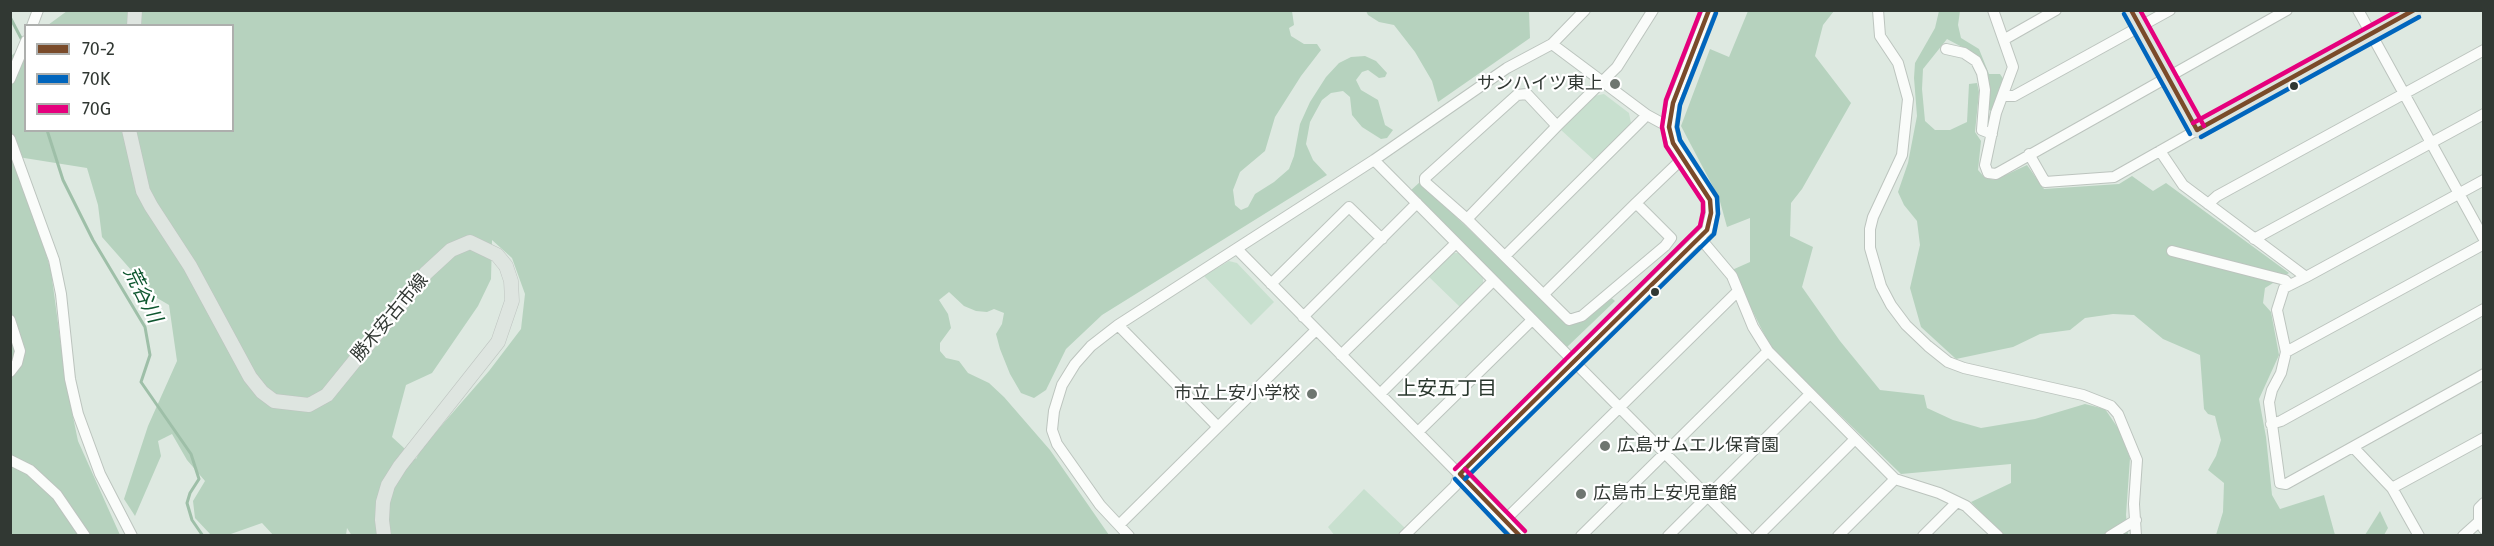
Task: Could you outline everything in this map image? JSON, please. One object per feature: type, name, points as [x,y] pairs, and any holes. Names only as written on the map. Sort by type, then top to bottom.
[{"type":"main road","points":[[2131,10],[2197,130],[2415,10]]},
{"type":"main road","name":"勝木安古市線","points":[[129,132],[140,181],[151,206],[190,266],[250,377],[262,392],[274,401],[309,405],[327,395],[426,273],[451,250],[470,242],[497,255],[506,266],[512,281],[512,301],[498,342],[400,465],[388,486],[383,502],[384,536]]},
{"type":"street","points":[[1129,536],[1100,505],[1057,444],[1052,430],[1054,411],[1062,385],[1075,364],[1091,346],[1118,325],[1374,160],[1507,68],[1552,44],[1585,10]]},
{"type":"street","points":[[1467,219],[1617,67],[1653,10]]},
{"type":"street","points":[[1404,536],[1455,486],[1460,474],[1707,230],[1712,213],[1710,200],[1682,159],[1673,143],[1668,127],[1673,103],[1709,10]]},
{"type":"street","points":[[1878,10],[1880,36],[1898,63],[1908,99],[1902,155],[1873,217],[1870,229],[1871,255],[1881,286],[1891,305],[1906,325],[1948,362],[1964,368],[2083,395],[2111,406],[2121,420],[2137,460],[2136,536]]},
{"type":"street","points":[[1993,10],[2013,66],[1996,113],[1985,165],[1988,173],[1996,174],[2287,10]]},
{"type":"street","points":[[2005,39],[2056,10]]},
{"type":"street","points":[[2003,96],[2014,96],[2170,10]]},
{"type":"street","points":[[2358,10],[2484,239]]},
{"type":"street","points":[[1552,44],[1647,115],[1668,127]]},
{"type":"street","points":[[10,79],[24,47]]},
{"type":"street","points":[[1947,49],[1964,53],[1976,61],[1982,73],[1985,90],[1982,130],[1992,134]]},
{"type":"street","points":[[2208,204],[2217,196],[2484,50]]},
{"type":"street","points":[[1557,126],[1527,94],[1517,95],[1425,178],[1425,182],[1467,219],[1569,321],[1582,316],[1665,246],[1671,238],[1636,203]]},
{"type":"street","points":[[2254,239],[2484,114]]},
{"type":"street","points":[[1505,256],[1647,115]]},
{"type":"street","points":[[2029,154],[2045,182],[2114,177],[2197,130]]},
{"type":"street","points":[[10,139],[54,260],[61,294],[70,379],[78,414],[100,474],[132,536]]},
{"type":"street","points":[[2160,151],[2182,185],[2306,277]]},
{"type":"street","points":[[1544,294],[1682,159]]},
{"type":"street","points":[[1374,160],[1747,536]]},
{"type":"street","points":[[2484,180],[2284,288],[2277,310],[2286,352],[2281,373],[2272,390],[2269,402],[2280,483],[2286,483],[2484,374]]},
{"type":"street","points":[[1303,317],[1417,203]]},
{"type":"street","points":[[1271,285],[1349,207],[1382,238]]},
{"type":"street","points":[[1700,238],[1732,276],[1753,327],[1768,351],[1810,394],[1895,479],[1939,493],[1957,502],[1966,507],[1998,536]]},
{"type":"street","points":[[1341,355],[1456,243]]},
{"type":"street","points":[[2286,352],[2484,244]]},
{"type":"street","points":[[1237,249],[1520,536]]},
{"type":"street","points":[[2172,251],[2284,280],[2290,285]]},
{"type":"street","points":[[1380,394],[1493,281]]},
{"type":"street","points":[[1505,520],[1737,292]]},
{"type":"street","points":[[2271,424],[2281,421],[2484,309]]},
{"type":"street","points":[[10,320],[20,351],[17,363],[10,372]]},
{"type":"street","points":[[1418,432],[1532,320]]},
{"type":"street","points":[[1118,325],[1218,427]]},
{"type":"street","points":[[1119,525],[1316,330]]},
{"type":"street","points":[[1581,536],[1768,351]]},
{"type":"street","points":[[1668,536],[1810,394]]},
{"type":"street","points":[[2392,488],[2484,438]]},
{"type":"street","points":[[1758,536],[1855,439]]},
{"type":"street","points":[[2353,447],[2392,488],[2419,536]]},
{"type":"street","points":[[10,460],[30,470],[57,495],[85,536]]},
{"type":"street","points":[[1838,536],[1895,479]]},
{"type":"street","points":[[1923,536],[1957,502]]},
{"type":"street","points":[[2463,536],[2482,522],[2479,508],[2484,503]]},
{"type":"street","points":[[2110,536],[2136,520]]},
{"type":"green space","points":[[67,11],[1292,11],[1294,25],[1289,28],[1291,36],[1304,44],[1317,44],[1321,50],[1275,117],[1265,151],[1240,172],[1233,190],[1235,205],[1241,210],[1248,207],[1255,194],[1289,169],[1300,124],[1310,102],[1326,77],[1339,63],[1351,57],[1365,56],[1376,61],[1387,73],[1385,77],[1379,78],[1368,70],[1362,72],[1356,80],[1361,90],[1378,100],[1385,125],[1393,130],[1387,138],[1381,139],[1362,127],[1352,115],[1350,97],[1343,91],[1331,93],[1322,100],[1310,122],[1306,144],[1313,160],[1327,175],[1102,315],[1066,349],[1046,390],[1034,398],[1021,393],[1000,349],[996,334],[1002,324],[1004,313],[994,309],[987,312],[976,311],[964,306],[949,292],[939,300],[948,314],[951,328],[940,343],[940,351],[946,358],[959,361],[968,373],[989,383],[1004,397],[1050,450],[1109,535],[352,536],[347,528],[346,535],[274,536],[262,523],[228,535],[211,535],[195,518],[193,501],[205,481],[187,460],[172,434],[158,441],[161,456],[135,516],[124,499],[148,426],[177,361],[169,305],[140,288],[132,271],[102,237],[98,205],[87,168],[18,157],[51,271],[66,383],[78,441],[120,535],[11,536],[11,56],[24,45],[24,132],[234,132],[234,24],[49,24]],"holes":[[[492,240],[512,258],[525,294],[521,329],[489,371],[421,449],[416,459],[392,437],[406,385],[432,373],[478,306],[491,279]]]},
{"type":"green space","points":[[1366,11],[1529,11],[1530,38],[1438,102],[1432,81],[1415,52],[1394,25],[1379,22]]},
{"type":"green space","points":[[1748,11],[1834,11],[1823,25],[1815,56],[1851,103],[1802,189],[1791,203],[1790,236],[1813,247],[1802,287],[1840,341],[1880,390],[1924,395],[1927,408],[1953,420],[1981,428],[2035,419],[2085,404],[2105,409],[2120,431],[2130,458],[2126,515],[2128,535],[2002,535],[1971,502],[2011,483],[2011,464],[1901,474],[1771,348],[1732,270],[1750,262],[1750,218],[1727,227],[1719,198],[1681,126],[1710,49],[1729,57]]},
{"type":"green space","points":[[1939,11],[1960,11],[1958,25],[1961,38],[1979,49],[1989,74],[2000,74],[2004,80],[1991,111],[1986,108],[1986,74],[1977,55],[1947,39],[1923,69],[1925,121],[1935,130],[1950,130],[1967,122],[1969,84],[1977,83],[1979,92],[1975,132],[1981,141],[1978,170],[1985,178],[1995,180],[2027,165],[2044,189],[2119,184],[2132,176],[2153,191],[2166,183],[2289,273],[2265,288],[2263,303],[2271,312],[2279,355],[2259,399],[2266,437],[2272,495],[2280,509],[2324,495],[2335,535],[2216,535],[2223,512],[2224,483],[2208,470],[2221,440],[2215,416],[2208,414],[2204,409],[2200,355],[2163,339],[2134,315],[2113,314],[2085,318],[2070,330],[2040,334],[2013,347],[1956,359],[1921,327],[1910,288],[1920,245],[1917,221],[1904,205],[1898,192],[1908,163],[1917,116],[1915,63],[1935,28]]},
{"type":"green space","points":[[1604,94],[1629,113],[1631,123],[1595,161],[1561,130],[1594,96]]},
{"type":"green space","points":[[1420,182],[1567,324],[1583,321],[1609,296],[1615,301],[1566,348],[1410,191]]},
{"type":"green space","points":[[1452,253],[1458,253],[1483,278],[1483,283],[1460,307],[1428,276]]},
{"type":"green space","points":[[1229,261],[1237,263],[1274,302],[1251,325],[1204,276]]},
{"type":"green space","points":[[1364,489],[1405,528],[1397,535],[1335,536],[1328,527]]},
{"type":"green space","points":[[2380,511],[2388,528],[2384,535],[2365,535]]},
{"type":"waterway","name":"荒谷川","points":[[10,17],[23,42]]},
{"type":"waterway","name":"荒谷川","points":[[48,132],[63,180],[93,240],[145,327],[150,355],[141,382],[191,454],[199,479],[187,503],[192,520],[203,536]]},
{"type":"transit line","name":"70G","points":[[1455,469],[1700,226],[1703,202],[1666,146],[1662,127],[1666,100],[1701,10]]},
{"type":"transit line","name":"70-2","points":[[1460,474],[1707,230],[1711,213],[1710,200],[1673,143],[1669,127],[1673,103],[1709,10]]},
{"type":"transit line","name":"70-2","points":[[2131,10],[2197,130]]},
{"type":"transit line","name":"70G","points":[[2140,10],[2204,126]]},
{"type":"transit line","name":"70G","points":[[2193,123],[2399,10]]},
{"type":"transit line","name":"70-2","points":[[2197,130],[2414,10]]},
{"type":"transit line","name":"70K","points":[[1465,479],[1714,234],[1718,214],[1717,197],[1680,140],[1677,127],[1680,105],[1716,13]]},
{"type":"transit line","name":"70K","points":[[2124,14],[2190,134]]},
{"type":"transit line","name":"70K","points":[[2201,137],[2419,17]]},
{"type":"transit line","name":"70G","points":[[1465,469],[1525,531]]},
{"type":"transit line","name":"70-2","points":[[1460,474],[1520,536]]},
{"type":"transit line","name":"70K","points":[[1455,479],[1509,536]]},
{"type":"place","name":"サンハイツ東上","points":[[1615,84]]},
{"type":"place","name":"市立上安小学校","points":[[1312,394]]},
{"type":"place","name":"広島サムエル保育園","points":[[1605,446]]},
{"type":"place","name":"広島市上安児童館","points":[[1581,494]]},
{"type":"district","name":"上安五丁目","points":[[1447,389]]}]
